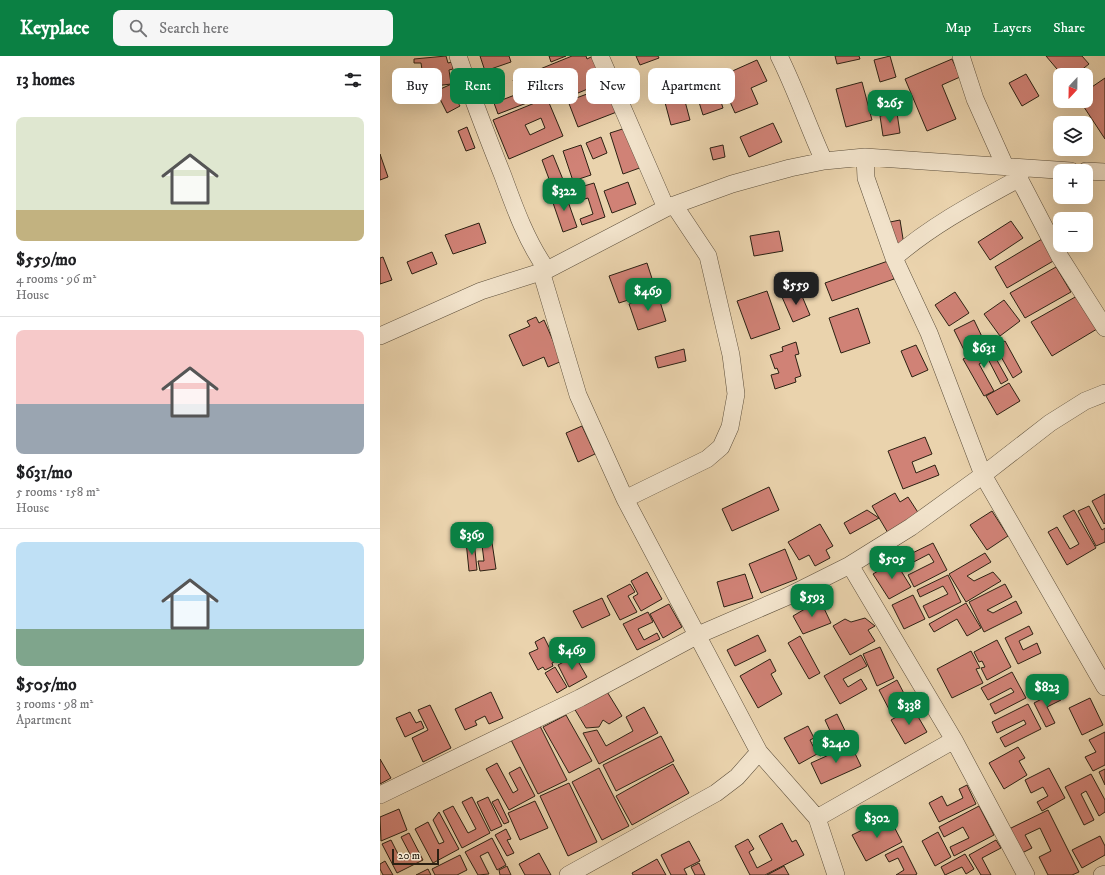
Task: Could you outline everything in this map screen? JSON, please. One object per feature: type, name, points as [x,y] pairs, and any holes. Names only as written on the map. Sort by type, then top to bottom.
[{"type":"street","points":[[458,56],[475,105],[512,200],[534,252],[544,270],[578,395],[625,499],[759,752],[817,818],[836,875]]},
{"type":"street","points":[[600,56],[670,206],[708,256],[731,355],[736,394],[730,428],[721,446],[707,458],[625,499]]},
{"type":"street","points":[[779,56],[794,86],[804,116],[824,161]]},
{"type":"street","points":[[961,56],[975,99],[1013,171],[1060,257],[1105,328]]},
{"type":"street","points":[[380,336],[481,291],[544,270],[670,206],[732,184],[824,161],[865,157],[1013,171],[1053,171]]},
{"type":"street","points":[[865,157],[866,178],[894,258],[929,333],[983,475],[1105,687]]},
{"type":"street","points":[[894,258],[915,240],[1013,171]]},
{"type":"street","points":[[1093,171],[1105,172]]},
{"type":"street","points":[[380,794],[580,698],[698,636],[786,598],[850,565],[911,527],[983,475],[1050,423],[1085,401],[1105,393]]},
{"type":"street","points":[[850,565],[954,740],[1026,875]]},
{"type":"street","points":[[817,818],[954,740]]},
{"type":"street","points":[[568,875],[716,793],[737,777],[759,752]]},
{"type":"building","points":[[446,56],[448,63],[452,62],[453,68],[450,68],[449,70],[450,84],[442,85],[442,68],[422,68],[421,63],[414,63],[414,59]]},
{"type":"building","points":[[480,56],[509,56],[511,62],[494,68],[484,68]]},
{"type":"building","points":[[549,56],[566,56],[551,62]]},
{"type":"building","points":[[572,56],[586,56],[587,59],[593,56],[604,68],[586,68],[586,90],[578,93],[578,68],[542,68]]},
{"type":"building","points":[[636,56],[658,56],[659,58],[640,65]]},
{"type":"building","points":[[835,56],[859,56],[860,59],[837,64]]},
{"type":"building","points":[[890,56],[896,77],[880,82],[874,60]]},
{"type":"building","points":[[1046,56],[1082,56],[1089,64],[1084,68],[1056,68]]},
{"type":"building","points":[[952,59],[960,77],[942,85],[956,119],[927,131],[905,79]]},
{"type":"building","points":[[757,60],[767,81],[751,88],[758,104],[735,113],[731,104],[735,104],[735,70]]},
{"type":"building","points":[[1026,74],[1039,96],[1022,106],[1009,83]]},
{"type":"building","points":[[1105,78],[1105,139],[1093,121],[1093,116],[1090,116],[1085,108],[1093,108],[1093,86]]},
{"type":"building","points":[[862,82],[872,120],[846,127],[836,89]]},
{"type":"building","points":[[450,85],[450,104],[459,104],[460,106],[447,113],[442,103],[442,88]]},
{"type":"building","points":[[586,94],[586,104],[625,104],[627,108],[578,127],[569,104],[578,104],[578,97]]},
{"type":"building","points":[[513,96],[513,104],[524,104],[498,114],[494,104],[505,104],[505,99]]},
{"type":"building","points":[[532,104],[550,104],[563,136],[509,159],[493,120]],"holes":[[[541,118],[545,128],[530,135],[525,125]]]},
{"type":"building","points":[[665,104],[686,104],[690,120],[671,125]]},
{"type":"building","points":[[700,104],[722,104],[723,108],[703,115]]},
{"type":"building","points":[[897,113],[900,133],[883,136],[880,116]]},
{"type":"building","points":[[773,123],[782,142],[749,157],[740,137]]},
{"type":"building","points":[[632,126],[645,166],[623,174],[610,133]]},
{"type":"building","points":[[467,127],[475,148],[466,151],[458,131]]},
{"type":"building","points":[[601,137],[607,153],[593,159],[586,143]]},
{"type":"building","points":[[581,145],[591,175],[573,181],[563,151]]},
{"type":"building","points":[[723,145],[725,157],[713,160],[710,148]]},
{"type":"building","points":[[380,154],[388,177],[380,180]]},
{"type":"building","points":[[553,155],[564,182],[552,187],[542,160]]},
{"type":"building","points":[[628,182],[636,204],[612,213],[604,191]]},
{"type":"building","points":[[594,183],[605,217],[582,225],[580,219],[593,214],[588,198],[571,203],[567,191]]},
{"type":"building","points":[[565,193],[577,227],[563,232],[551,197]]},
{"type":"building","points":[[900,220],[904,245],[885,248],[890,222]]},
{"type":"building","points":[[1011,221],[1023,238],[990,260],[978,242]]},
{"type":"building","points":[[479,223],[486,243],[453,254],[445,235]]},
{"type":"building","points":[[779,231],[783,251],[754,256],[750,236]]},
{"type":"building","points":[[1042,239],[1055,260],[1007,288],[995,267]]},
{"type":"building","points":[[432,252],[437,264],[412,274],[407,262]]},
{"type":"building","points":[[383,257],[392,280],[380,284],[380,258]]},
{"type":"building","points":[[888,261],[894,279],[832,301],[825,283]]},
{"type":"building","points":[[647,263],[656,291],[619,303],[609,276]]},
{"type":"building","points":[[1056,267],[1071,292],[1025,318],[1010,293]]},
{"type":"building","points":[[799,289],[810,315],[793,322],[782,297]]},
{"type":"building","points":[[767,291],[780,329],[751,339],[737,301]]},
{"type":"building","points":[[955,292],[969,313],[949,326],[935,305]]},
{"type":"building","points":[[658,295],[666,321],[638,330],[629,304]]},
{"type":"building","points":[[1077,296],[1097,329],[1052,356],[1031,322]]},
{"type":"building","points":[[1004,300],[1020,321],[1000,336],[984,314]]},
{"type":"building","points":[[858,308],[870,343],[841,353],[829,318]]},
{"type":"building","points":[[536,317],[539,323],[544,320],[562,361],[548,367],[544,357],[523,366],[509,335],[530,326],[527,321]]},
{"type":"building","points":[[974,320],[985,343],[965,352],[954,330]]},
{"type":"building","points":[[1005,341],[1022,372],[1013,378],[995,346]]},
{"type":"building","points":[[796,342],[799,354],[795,355],[801,376],[795,378],[796,382],[775,389],[771,375],[779,373],[777,368],[775,369],[770,355],[783,351],[782,347]]},
{"type":"building","points":[[916,345],[928,370],[912,377],[901,351]]},
{"type":"building","points":[[989,346],[1008,380],[1001,384],[988,359],[979,364],[994,391],[984,396],[963,359]]},
{"type":"building","points":[[684,349],[686,361],[658,368],[655,357]]},
{"type":"building","points":[[1009,383],[1020,401],[997,415],[986,396]]},
{"type":"building","points":[[582,426],[595,454],[578,462],[566,433]]},
{"type":"building","points":[[925,437],[932,454],[912,462],[916,473],[935,465],[939,475],[903,489],[888,451]]},
{"type":"building","points":[[769,487],[779,510],[732,531],[722,509]]},
{"type":"building","points":[[895,493],[900,502],[908,497],[919,514],[888,533],[872,506]]},
{"type":"building","points":[[1105,494],[1105,523],[1104,524],[1092,501]]},
{"type":"building","points":[[1089,506],[1102,530],[1105,528],[1105,542],[1096,546],[1078,511]]},
{"type":"building","points":[[867,510],[879,518],[850,534],[844,523]]},
{"type":"building","points":[[1074,510],[1096,548],[1067,565],[1048,532],[1057,527],[1070,549],[1079,544],[1063,516]]},
{"type":"building","points":[[992,511],[1008,536],[987,550],[970,525]]},
{"type":"building","points":[[820,524],[833,546],[826,550],[830,558],[815,566],[809,555],[799,560],[788,542]]},
{"type":"building","points":[[491,536],[496,569],[480,571],[478,561],[484,561],[481,537]]},
{"type":"building","points":[[474,540],[477,570],[469,571],[466,541]]},
{"type":"building","points":[[933,543],[947,570],[914,587],[908,575],[934,562],[929,554],[904,567],[900,559]]},
{"type":"building","points":[[785,549],[797,579],[761,593],[749,564]]},
{"type":"building","points":[[985,553],[991,562],[967,576],[974,581],[993,572],[1001,581],[966,602],[949,574]]},
{"type":"building","points":[[895,561],[911,587],[889,599],[873,574]]},
{"type":"building","points":[[647,572],[662,599],[641,611],[633,597],[638,594],[631,581]]},
{"type":"building","points":[[745,574],[753,598],[724,607],[717,582]]},
{"type":"building","points":[[948,575],[961,602],[929,618],[923,606],[948,594],[943,586],[920,597],[917,590]]},
{"type":"building","points":[[630,584],[635,592],[628,596],[637,612],[620,620],[607,596]]},
{"type":"building","points":[[1005,584],[1012,597],[987,610],[993,613],[1016,601],[1022,613],[984,632],[969,602]]},
{"type":"building","points":[[913,595],[925,619],[904,629],[892,605]]},
{"type":"building","points":[[602,598],[610,615],[582,628],[573,611]]},
{"type":"building","points":[[820,600],[831,623],[803,634],[793,616]]},
{"type":"building","points":[[966,603],[981,628],[967,636],[957,619],[934,632],[929,624]]},
{"type":"building","points":[[669,604],[682,627],[663,638],[650,614]]},
{"type":"building","points":[[648,612],[653,622],[638,629],[644,640],[657,633],[660,639],[637,650],[623,624]]},
{"type":"building","points":[[865,618],[875,626],[868,630],[875,641],[850,655],[833,626],[845,619],[851,622]]},
{"type":"building","points":[[1029,626],[1033,634],[1019,641],[1023,650],[1037,643],[1041,653],[1018,664],[1005,638]]},
{"type":"building","points":[[758,635],[766,651],[735,666],[727,650]]},
{"type":"building","points":[[800,636],[820,673],[809,679],[788,643]]},
{"type":"building","points":[[544,637],[556,661],[552,663],[553,666],[545,670],[543,667],[538,670],[529,653],[538,649],[535,642]]},
{"type":"building","points":[[997,640],[1011,667],[987,680],[981,668],[985,667],[982,661],[979,662],[974,652]]},
{"type":"building","points":[[880,647],[894,678],[877,686],[863,654]]},
{"type":"building","points":[[971,651],[980,668],[976,669],[983,683],[952,698],[937,669]]},
{"type":"building","points":[[861,655],[867,666],[843,679],[848,687],[861,679],[867,689],[840,704],[824,676]]},
{"type":"building","points":[[575,656],[587,677],[569,687],[558,665]]},
{"type":"building","points":[[770,659],[776,671],[771,674],[782,694],[758,708],[740,676]]},
{"type":"building","points":[[555,667],[567,687],[557,693],[545,673]]},
{"type":"building","points":[[1012,672],[1026,698],[995,714],[990,704],[1014,692],[1011,688],[988,700],[981,688]]},
{"type":"building","points":[[897,680],[910,705],[892,715],[879,690]]},
{"type":"building","points":[[606,690],[622,716],[609,724],[603,720],[599,727],[586,728],[574,708]]},
{"type":"building","points":[[1057,691],[1061,700],[1047,707],[1055,723],[1046,727],[1034,703]]},
{"type":"building","points":[[491,692],[503,718],[489,724],[485,716],[475,721],[477,725],[465,730],[455,709]]},
{"type":"building","points":[[1090,698],[1103,725],[1082,735],[1069,708]]},
{"type":"building","points":[[1028,704],[1041,729],[1005,747],[1000,738],[1026,724],[1024,720],[997,733],[992,722]]},
{"type":"building","points":[[430,705],[451,748],[423,762],[412,738],[428,730],[418,710]]},
{"type":"building","points":[[644,707],[658,733],[599,764],[583,733],[597,730],[606,746],[633,731],[626,717]]},
{"type":"building","points":[[913,708],[927,732],[905,744],[891,720]]},
{"type":"building","points":[[410,712],[416,723],[421,721],[424,728],[405,737],[396,718]]},
{"type":"building","points":[[837,714],[850,741],[820,756],[813,742],[831,733],[825,720]]},
{"type":"building","points":[[566,715],[592,761],[569,773],[543,727]]},
{"type":"building","points":[[538,722],[567,780],[538,794],[509,736]]},
{"type":"building","points":[[808,726],[814,738],[810,740],[817,754],[799,764],[784,738]]},
{"type":"building","points":[[1105,732],[1105,765],[1093,771],[1085,757],[1096,752],[1089,740]]},
{"type":"building","points":[[661,736],[674,761],[616,791],[603,765]]},
{"type":"building","points":[[851,745],[861,766],[821,784],[811,763]]},
{"type":"building","points":[[1018,747],[1025,758],[1019,761],[1027,775],[1004,789],[989,763]]},
{"type":"building","points":[[380,759],[391,778],[380,784]]},
{"type":"building","points":[[497,763],[513,793],[518,790],[509,773],[520,767],[535,796],[509,810],[486,769]]},
{"type":"building","points":[[673,764],[689,793],[632,825],[616,796]]},
{"type":"building","points":[[599,768],[629,826],[602,840],[572,782]]},
{"type":"building","points":[[1049,768],[1065,798],[1042,811],[1037,802],[1048,796],[1043,787],[1031,793],[1025,780]]},
{"type":"building","points":[[1105,769],[1105,785],[1099,772]]},
{"type":"building","points":[[1091,774],[1105,800],[1105,812],[1099,816],[1086,791],[1081,794],[1094,820],[1084,825],[1065,787]]},
{"type":"building","points":[[569,783],[597,842],[568,856],[540,796]]},
{"type":"building","points":[[967,785],[976,804],[939,822],[929,803],[942,796],[947,806],[963,798],[959,789]]},
{"type":"building","points":[[472,797],[490,833],[462,848],[443,811],[453,806],[468,833],[476,829],[462,802]]},
{"type":"building","points":[[488,797],[502,826],[491,831],[477,802]]},
{"type":"building","points":[[498,799],[509,822],[504,824],[492,802]]},
{"type":"building","points":[[535,801],[548,828],[520,840],[508,813]]},
{"type":"building","points":[[979,806],[994,835],[954,856],[950,847],[969,838],[963,827],[944,837],[939,827]]},
{"type":"building","points":[[399,809],[407,830],[381,841],[380,817]]},
{"type":"building","points":[[1048,810],[1079,872],[1072,875],[1048,875],[1039,857],[1051,851],[1040,828],[1025,835],[1032,848],[1022,853],[1009,829]]},
{"type":"building","points":[[439,812],[459,849],[433,863],[415,829],[428,822],[439,844],[444,842],[433,820]]},
{"type":"building","points":[[889,817],[902,842],[866,861],[852,835]]},
{"type":"building","points":[[782,823],[792,842],[796,840],[804,855],[765,875],[750,875],[735,846],[748,839],[754,849],[749,852],[757,868],[772,860],[759,836]]},
{"type":"building","points":[[506,829],[511,839],[507,840],[514,853],[507,856],[495,835]]},
{"type":"building","points":[[938,832],[951,857],[935,866],[922,841]]},
{"type":"building","points":[[409,833],[423,860],[397,873],[382,844],[391,840],[401,860],[411,856],[401,837]]},
{"type":"building","points":[[1100,836],[1105,846],[1105,855],[1082,868],[1072,850]]},
{"type":"building","points":[[492,838],[506,865],[497,870],[488,852],[480,856],[489,874],[478,875],[465,852]]},
{"type":"building","points":[[996,840],[1001,848],[982,858],[991,875],[981,875],[969,855]]},
{"type":"building","points":[[689,841],[700,861],[684,869],[687,875],[671,875],[661,855]]},
{"type":"building","points":[[903,846],[917,874],[915,875],[896,875],[904,870],[898,858],[889,862],[885,855]]},
{"type":"building","points":[[539,853],[551,875],[525,875],[519,864]]},
{"type":"building","points":[[965,854],[974,869],[966,874],[962,867],[945,875],[941,867]]},
{"type":"building","points":[[460,855],[467,870],[457,875],[435,875],[432,869]]},
{"type":"building","points":[[657,859],[666,875],[633,875],[632,873]]},
{"type":"building","points":[[385,861],[393,875],[383,875],[380,869],[380,864]]},
{"type":"building","points":[[699,863],[705,875],[695,875],[691,867]]},
{"type":"building","points":[[507,866],[511,875],[500,875],[499,870]]},
{"type":"building","points":[[784,866],[789,875],[767,875]]},
{"type":"building","points":[[428,869],[431,875],[416,875]]}]
